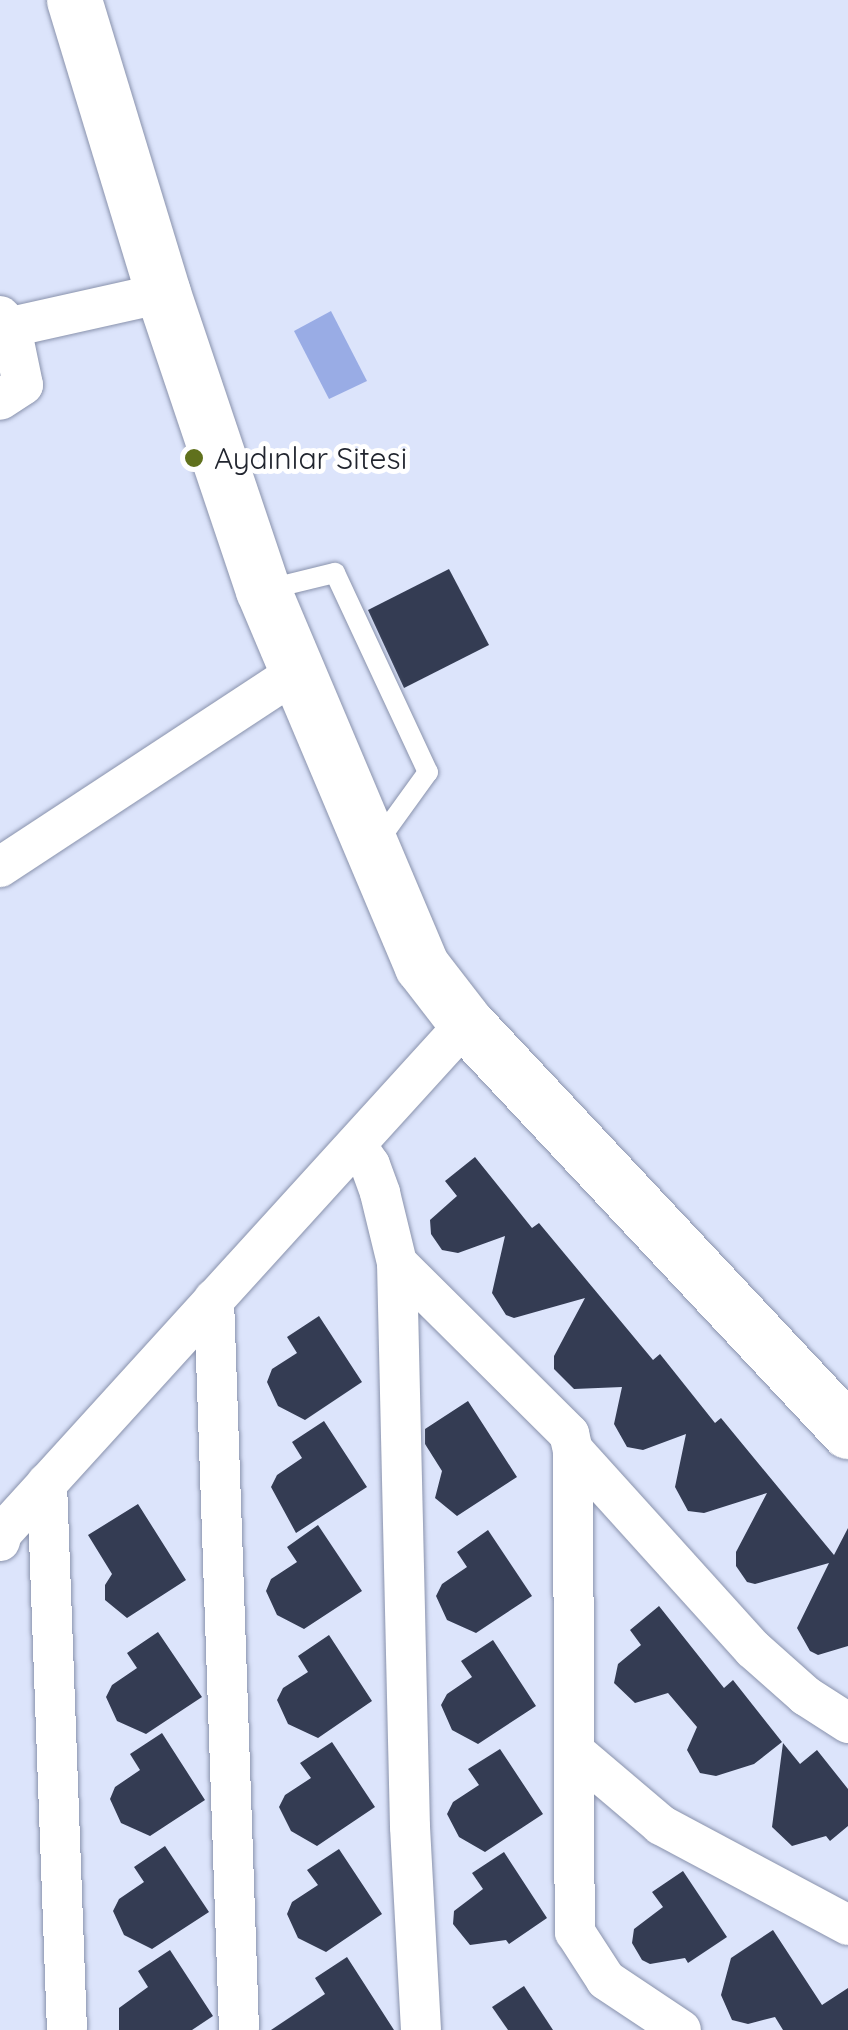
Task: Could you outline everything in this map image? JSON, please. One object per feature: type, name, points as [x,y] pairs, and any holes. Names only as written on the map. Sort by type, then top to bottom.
[{"type":"main road","points":[[74,0],[163,293],[263,590],[422,966],[466,1023],[848,1431]]},
{"type":"street","points":[[0,400],[23,385],[6,322],[163,293]]},
{"type":"street","points":[[0,867],[297,672]]},
{"type":"street","points":[[0,1542],[2,1532],[466,1023]]},
{"type":"street","points":[[356,1144],[370,1165],[380,1193],[397,1262],[410,1826],[420,2030]]},
{"type":"street","points":[[397,1262],[569,1434],[574,1450],[576,1932],[606,1980],[681,2030]]},
{"type":"street","points":[[214,1300],[239,2030]]},
{"type":"street","points":[[574,1450],[753,1649],[806,1696],[848,1723]]},
{"type":"street","points":[[48,1482],[67,2030]]},
{"type":"street","points":[[575,1752],[661,1825],[848,1925]]},
{"type":"lane","points":[[263,590],[335,573],[428,772],[373,849]]},
{"type":"water","points":[[331,311],[367,381],[329,399],[294,331]]},
{"type":"building","points":[[449,569],[489,645],[404,688],[368,610]]},
{"type":"building","points":[[475,1157],[532,1228],[539,1223],[653,1360],[660,1354],[715,1423],[721,1418],[834,1555],[848,1528],[848,1646],[818,1655],[810,1651],[797,1628],[829,1563],[755,1584],[747,1582],[736,1566],[736,1552],[767,1493],[704,1513],[688,1511],[675,1487],[686,1434],[643,1450],[627,1447],[614,1424],[622,1387],[574,1389],[554,1369],[554,1356],[585,1298],[514,1318],[506,1315],[492,1293],[505,1236],[458,1253],[442,1250],[431,1234],[430,1220],[457,1196],[445,1181]]},
{"type":"building","points":[[319,1316],[362,1382],[305,1420],[278,1406],[267,1382],[272,1369],[297,1353],[287,1337]]},
{"type":"building","points":[[468,1401],[517,1477],[457,1516],[435,1498],[442,1471],[425,1444],[425,1429]]},
{"type":"building","points":[[324,1421],[367,1487],[296,1533],[271,1487],[277,1475],[302,1458],[292,1442]]},
{"type":"building","points":[[138,1504],[186,1580],[127,1618],[105,1600],[105,1585],[112,1574],[88,1535]]},
{"type":"building","points":[[318,1525],[362,1591],[304,1629],[277,1615],[266,1591],[271,1579],[297,1562],[287,1547]]},
{"type":"building","points":[[488,1530],[532,1596],[476,1633],[447,1620],[436,1596],[442,1584],[467,1567],[457,1552]]},
{"type":"building","points":[[659,1606],[724,1688],[733,1680],[782,1742],[754,1764],[716,1776],[700,1773],[687,1750],[697,1727],[668,1693],[635,1703],[614,1683],[618,1664],[641,1645],[630,1630]]},
{"type":"building","points":[[158,1632],[202,1697],[146,1734],[117,1721],[106,1697],[112,1685],[137,1668],[127,1653]]},
{"type":"building","points":[[329,1635],[372,1701],[318,1738],[288,1724],[277,1700],[283,1688],[308,1672],[298,1656]]},
{"type":"building","points":[[493,1640],[536,1706],[478,1744],[452,1730],[441,1705],[447,1694],[472,1677],[461,1661]]},
{"type":"building","points":[[162,1733],[205,1800],[150,1836],[121,1823],[110,1799],[115,1787],[140,1770],[130,1754]]},
{"type":"building","points":[[332,1742],[375,1807],[317,1846],[291,1831],[279,1807],[285,1795],[311,1778],[300,1763]]},
{"type":"building","points":[[783,1743],[800,1764],[817,1750],[848,1789],[848,1826],[830,1841],[826,1836],[792,1846],[772,1827]]},
{"type":"building","points":[[500,1749],[543,1814],[485,1852],[459,1837],[447,1814],[453,1802],[479,1785],[468,1769]]},
{"type":"building","points":[[165,1846],[209,1912],[152,1949],[124,1935],[113,1911],[119,1899],[144,1882],[134,1867]]},
{"type":"building","points":[[339,1849],[382,1914],[326,1952],[298,1938],[287,1914],[292,1902],[318,1885],[307,1870]]},
{"type":"building","points":[[504,1852],[547,1918],[509,1944],[506,1940],[470,1945],[453,1924],[454,1911],[483,1889],[472,1873]]},
{"type":"building","points":[[683,1871],[727,1937],[688,1963],[685,1958],[650,1964],[642,1960],[632,1943],[634,1929],[663,1907],[652,1892]]},
{"type":"building","points":[[773,1930],[822,2005],[848,1988],[848,2030],[783,2030],[775,2017],[748,2024],[732,2020],[721,1995],[731,1958]]},
{"type":"building","points":[[170,1950],[213,2016],[192,2030],[119,2030],[119,2008],[148,1987],[138,1971]]},
{"type":"building","points":[[347,1957],[394,2030],[271,2030],[325,1994],[315,1978]]},
{"type":"building","points":[[524,1986],[553,2030],[508,2030],[492,2007]]},
{"type":"place","name":"Aydınlar Sitesi","points":[[194,458]]}]
